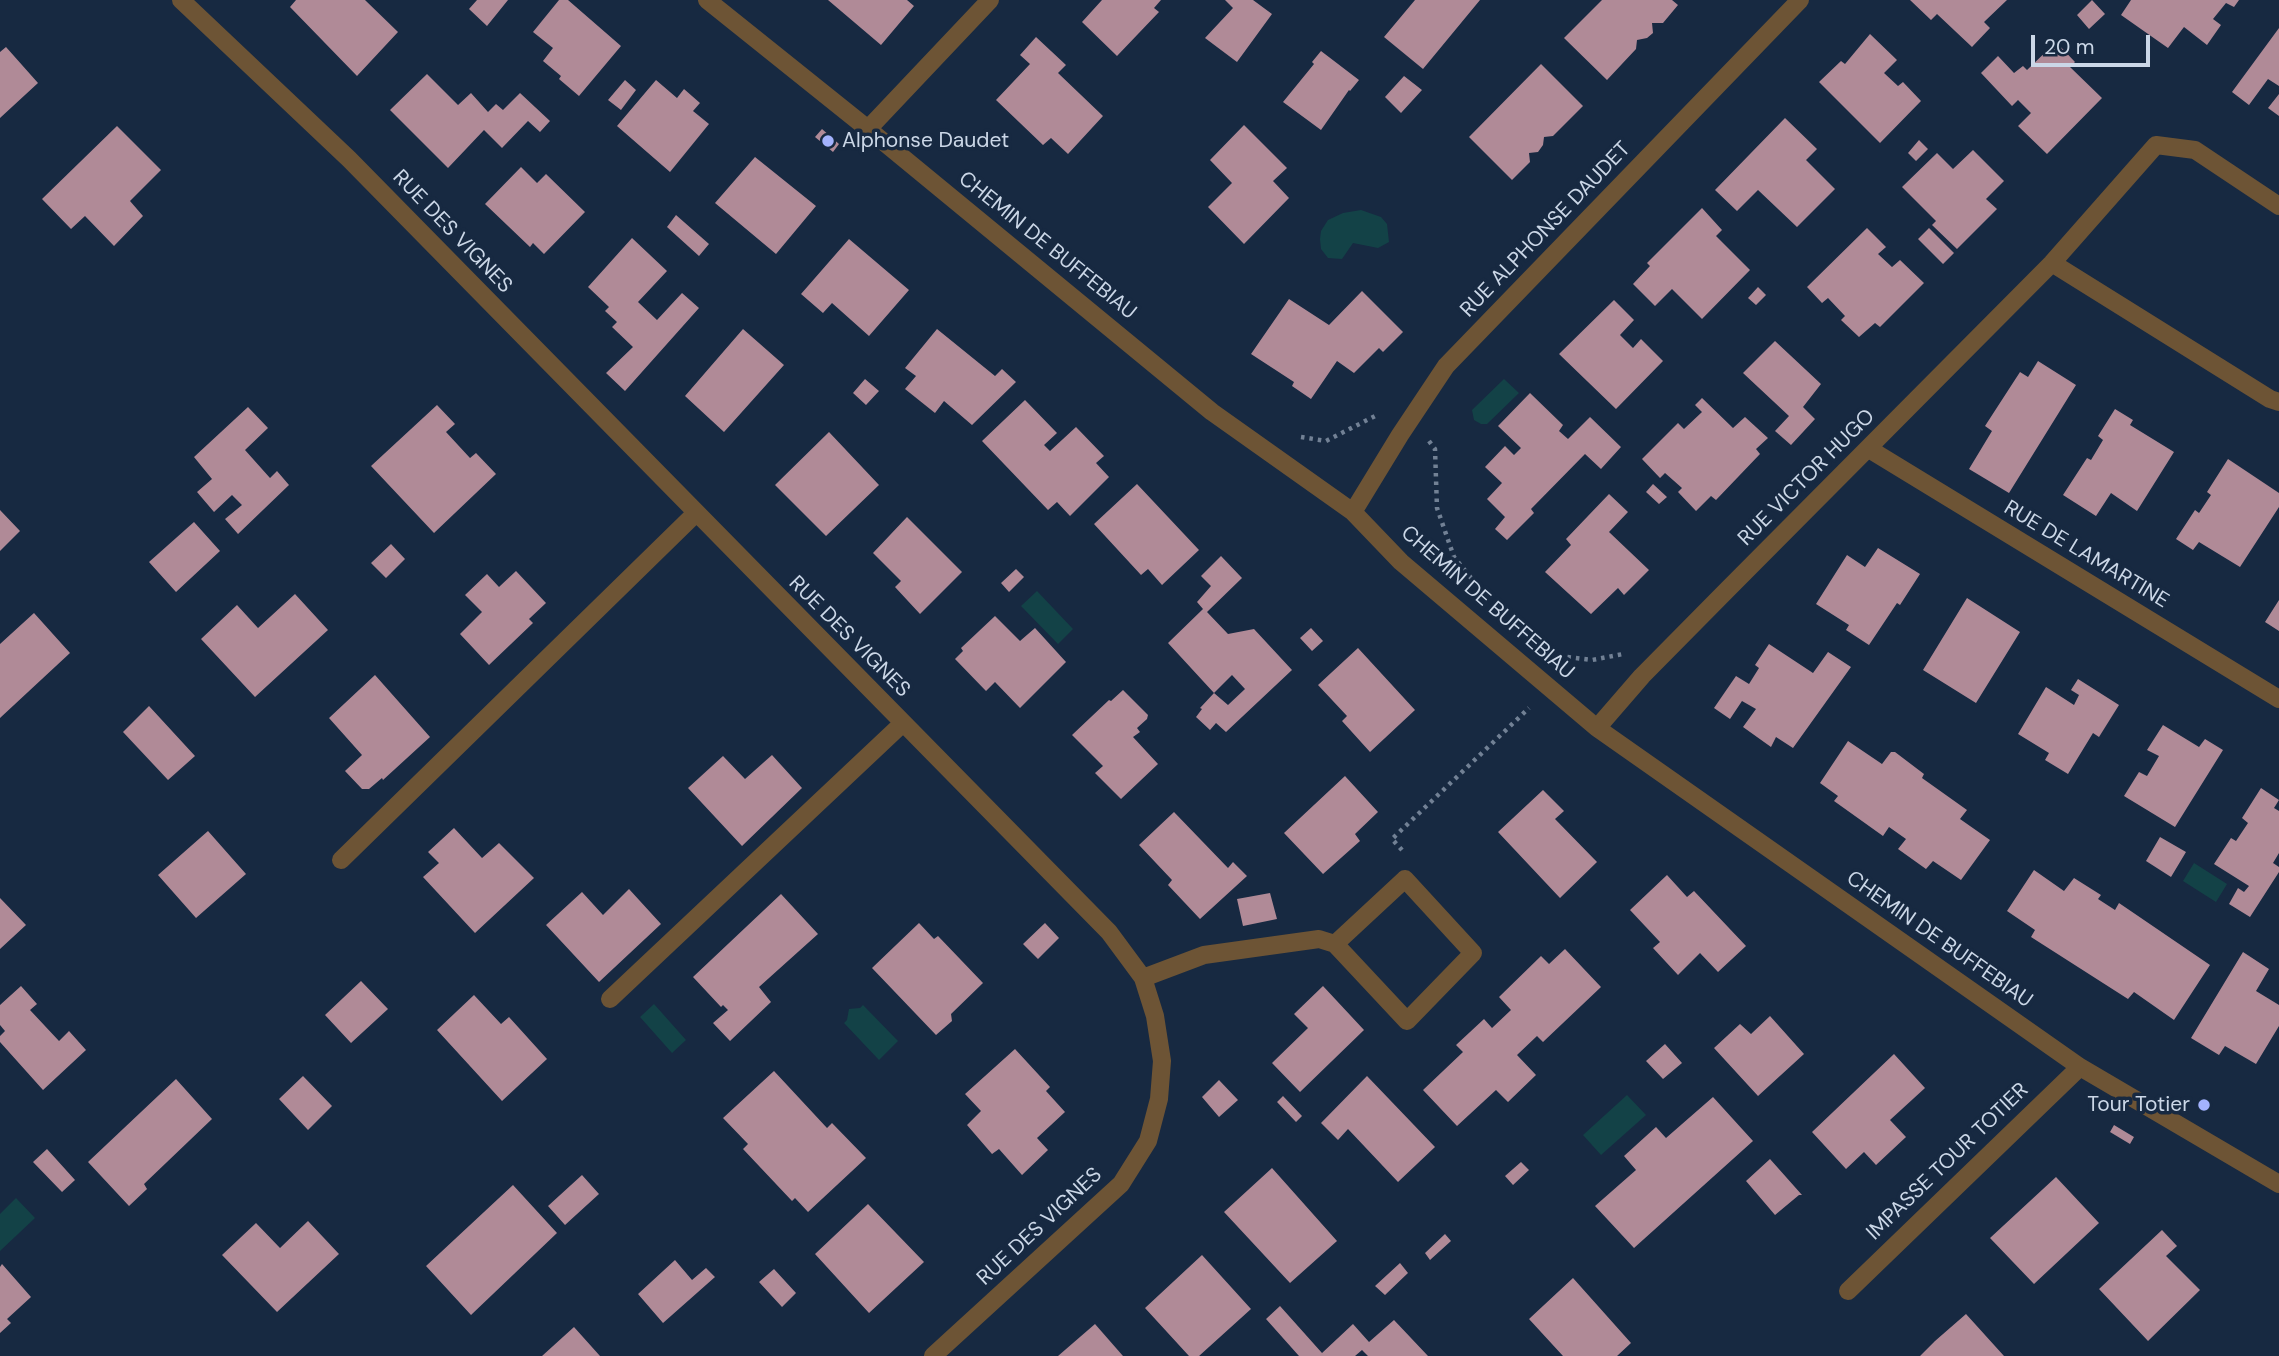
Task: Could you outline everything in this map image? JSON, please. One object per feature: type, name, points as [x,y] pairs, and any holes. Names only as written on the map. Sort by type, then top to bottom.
[{"type":"street","name":"RUE DES VIGNES","points":[[181,0],[349,159],[1109,932],[1143,978],[1155,1016],[1162,1061],[1159,1099],[1149,1141],[1121,1184],[933,1356]]},
{"type":"street","name":"CHEMIN DE BUFFEBIAU","points":[[707,0],[1212,412],[1353,512],[1401,562],[1597,728],[2080,1067],[2279,1184]]},
{"type":"street","points":[[868,129],[990,0]]},
{"type":"street","name":"RUE ALPHONSE DAUDET","points":[[1353,512],[1399,435],[1446,366],[1800,0]]},
{"type":"street","name":"RUE VICTOR HUGO","points":[[1597,728],[1642,676],[2052,263],[2156,145],[2195,150],[2279,206]]},
{"type":"street","points":[[2052,263],[2270,400],[2279,402]]},
{"type":"street","name":"RUE DE LAMARTINE","points":[[1868,449],[2279,699]]},
{"type":"street","points":[[341,860],[696,513]]},
{"type":"street","points":[[610,999],[902,723]]},
{"type":"street","points":[[1143,978],[1204,955],[1319,939],[1335,944],[1406,1021],[1474,953],[1405,879],[1335,944]]},
{"type":"street","name":"IMPASSE TOUR TOTIER","points":[[1848,1292],[2080,1067]]},
{"type":"path","points":[[1296,436],[1326,441],[1381,413]]},
{"type":"path","points":[[1425,435],[1435,449],[1437,508],[1454,557],[1480,590]]},
{"type":"path","points":[[1558,656],[1592,660],[1627,653]]},
{"type":"path","points":[[1405,879],[1418,867],[1392,839],[1521,717],[1548,686]]},
{"type":"shaded area","points":[[1361,210],[1381,217],[1387,224],[1389,242],[1378,248],[1353,243],[1342,259],[1328,258],[1321,249],[1320,239],[1321,231],[1328,220],[1343,213]]},
{"type":"shaded area","points":[[1504,379],[1519,393],[1487,424],[1474,420],[1472,410]]},
{"type":"shaded area","points":[[1037,591],[1073,629],[1058,644],[1021,606]]},
{"type":"shaded area","points":[[2194,863],[2227,884],[2216,902],[2183,881]]},
{"type":"shaded area","points":[[654,1004],[686,1040],[672,1053],[640,1017]]},
{"type":"shaded area","points":[[863,1005],[898,1041],[879,1060],[844,1023],[849,1009]]},
{"type":"shaded area","points":[[1627,1095],[1646,1115],[1601,1155],[1583,1135]]},
{"type":"shaded area","points":[[16,1198],[35,1218],[0,1251],[0,1214]]},
{"type":"building","points":[[296,0],[365,0],[398,32],[357,76],[290,7]]},
{"type":"building","points":[[477,0],[508,0],[487,26],[469,9]]},
{"type":"building","points":[[559,0],[568,0],[621,46],[579,96],[543,61],[553,48],[533,32]]},
{"type":"building","points":[[828,0],[907,0],[914,6],[881,45]]},
{"type":"building","points":[[1102,0],[1161,0],[1154,8],[1159,12],[1117,56],[1082,22]]},
{"type":"building","points":[[1225,0],[1253,0],[1272,14],[1237,62],[1205,38],[1233,8]]},
{"type":"building","points":[[1415,0],[1480,0],[1423,69],[1384,37]]},
{"type":"building","points":[[1602,0],[1672,0],[1678,5],[1663,23],[1652,23],[1653,33],[1647,38],[1637,40],[1636,49],[1607,80],[1564,38]]},
{"type":"building","points":[[1910,0],[2007,0],[1984,22],[1990,28],[1972,47],[1937,14],[1931,20]]},
{"type":"building","points":[[2092,0],[2105,14],[2089,29],[2077,15]]},
{"type":"building","points":[[2131,0],[2239,0],[2234,7],[2226,3],[2213,19],[2221,25],[2207,45],[2184,27],[2168,48],[2121,15]]},
{"type":"building","points":[[2279,28],[2279,86],[2268,79],[2249,105],[2232,92]]},
{"type":"building","points":[[1870,34],[1897,60],[1884,73],[1898,86],[1903,82],[1921,101],[1880,143],[1819,82],[1841,61],[1845,64]]},
{"type":"building","points":[[1036,37],[1066,65],[1058,73],[1103,116],[1068,154],[1051,138],[1043,145],[996,100],[1030,64],[1020,55]]},
{"type":"building","points":[[2056,42],[2075,62],[2070,67],[2102,98],[2047,154],[2018,126],[2031,113],[2018,100],[2012,106],[1981,73],[1998,56],[2014,73],[2023,66],[2027,70]]},
{"type":"building","points":[[6,47],[38,83],[0,118],[0,52]]},
{"type":"building","points":[[1321,51],[1359,80],[1321,130],[1283,102],[1314,64],[1312,62]]},
{"type":"building","points":[[1541,64],[1583,106],[1553,136],[1544,137],[1538,152],[1529,153],[1530,162],[1512,180],[1469,137]]},
{"type":"building","points":[[427,74],[458,105],[471,93],[488,112],[496,104],[503,110],[520,93],[550,121],[540,132],[528,121],[502,148],[484,130],[448,168],[390,110]]},
{"type":"building","points":[[1404,76],[1422,90],[1401,113],[1385,97]]},
{"type":"building","points":[[625,80],[636,90],[621,110],[608,100]]},
{"type":"building","points":[[656,80],[677,98],[684,89],[700,103],[693,111],[709,124],[670,172],[617,126]]},
{"type":"building","points":[[2279,94],[2279,116],[2268,108]]},
{"type":"building","points":[[1785,118],[1817,149],[1806,160],[1835,189],[1797,227],[1758,190],[1737,211],[1715,190]]},
{"type":"building","points":[[1244,125],[1287,168],[1273,181],[1289,198],[1244,244],[1208,207],[1232,183],[1210,160]]},
{"type":"building","points":[[117,126],[161,170],[130,201],[143,216],[114,246],[85,216],[71,229],[42,199]]},
{"type":"building","points":[[822,129],[839,144],[833,152],[815,137]]},
{"type":"building","points":[[1919,140],[1928,149],[1916,161],[1908,153]]},
{"type":"building","points":[[1973,150],[2004,181],[1986,199],[1997,209],[1957,249],[1932,225],[1936,221],[1902,187],[1937,153],[1953,169]]},
{"type":"building","points":[[755,157],[816,206],[776,254],[715,203]]},
{"type":"building","points":[[521,167],[537,183],[546,174],[585,212],[544,254],[533,243],[530,247],[485,204]]},
{"type":"building","points":[[1702,208],[1722,230],[1716,236],[1750,270],[1702,319],[1672,289],[1655,306],[1633,284],[1650,266],[1647,263]]},
{"type":"building","points":[[676,215],[709,244],[699,256],[667,227]]},
{"type":"building","points":[[1867,228],[1886,247],[1878,254],[1892,267],[1900,260],[1924,283],[1880,327],[1875,323],[1859,337],[1841,320],[1845,316],[1828,298],[1822,303],[1807,287]]},
{"type":"building","points":[[1929,228],[1954,253],[1943,264],[1918,239]]},
{"type":"building","points":[[632,238],[667,271],[638,302],[657,320],[682,293],[699,308],[625,391],[606,373],[633,347],[612,327],[617,322],[605,311],[609,307],[588,287]]},
{"type":"building","points":[[849,239],[909,290],[869,336],[832,303],[823,313],[801,294]]},
{"type":"building","points":[[1758,287],[1766,295],[1756,305],[1748,298]]},
{"type":"building","points":[[1362,291],[1403,332],[1383,352],[1379,348],[1354,373],[1337,361],[1311,399],[1292,386],[1294,382],[1251,354],[1289,299],[1329,325]]},
{"type":"building","points":[[1614,300],[1634,320],[1620,335],[1633,348],[1641,339],[1663,361],[1616,409],[1559,354]]},
{"type":"building","points":[[743,329],[784,365],[724,432],[685,396]]},
{"type":"building","points":[[937,329],[995,376],[1002,369],[1016,382],[972,425],[944,401],[935,413],[905,389],[916,376],[905,368]]},
{"type":"building","points":[[1775,341],[1821,384],[1803,407],[1815,419],[1791,445],[1775,431],[1789,416],[1743,373]]},
{"type":"building","points":[[2038,361],[2076,385],[2009,493],[1969,469],[1992,431],[1985,426],[2020,372],[2028,377]]},
{"type":"building","points":[[865,379],[879,391],[866,405],[853,393]]},
{"type":"building","points":[[1530,393],[1563,425],[1559,431],[1568,439],[1590,417],[1621,447],[1601,469],[1585,454],[1531,509],[1534,513],[1507,540],[1495,529],[1505,517],[1487,499],[1502,483],[1485,467],[1505,446],[1514,455],[1521,448],[1498,426]]},
{"type":"building","points":[[1702,398],[1733,428],[1745,417],[1768,438],[1756,449],[1760,454],[1716,500],[1711,496],[1696,511],[1678,492],[1682,488],[1665,473],[1660,478],[1642,459],[1678,423],[1684,429],[1702,412],[1695,405]]},
{"type":"building","points":[[1025,400],[1057,433],[1044,445],[1050,451],[1076,427],[1104,456],[1096,463],[1109,477],[1070,516],[1057,502],[1048,510],[982,441]]},
{"type":"building","points":[[437,405],[455,424],[446,432],[470,458],[476,453],[496,474],[434,533],[371,466]]},
{"type":"building","points":[[248,407],[268,428],[245,450],[270,478],[277,471],[289,485],[238,534],[225,519],[242,505],[232,495],[214,512],[197,492],[212,479],[194,457]]},
{"type":"building","points":[[2115,409],[2133,420],[2130,425],[2174,452],[2137,511],[2111,493],[2096,516],[2063,495],[2087,458],[2091,460],[2103,440],[2098,436]]},
{"type":"building","points":[[829,432],[879,485],[826,536],[775,485]]},
{"type":"building","points":[[2228,459],[2279,493],[2279,507],[2240,567],[2199,542],[2193,550],[2176,539],[2195,510],[2199,513],[2211,495],[2207,492]]},
{"type":"building","points":[[1137,484],[1199,550],[1162,585],[1148,569],[1141,575],[1094,524]]},
{"type":"building","points":[[1653,484],[1667,497],[1659,504],[1646,492]]},
{"type":"building","points":[[1609,494],[1628,512],[1609,532],[1649,570],[1624,595],[1618,588],[1591,614],[1545,572],[1571,545],[1566,539]]},
{"type":"building","points":[[0,510],[20,531],[0,551]]},
{"type":"building","points":[[907,517],[962,572],[920,614],[895,587],[901,581],[873,553]]},
{"type":"building","points":[[194,522],[220,551],[176,592],[149,562]]},
{"type":"building","points":[[391,544],[405,559],[386,578],[371,563]]},
{"type":"building","points":[[1878,548],[1920,574],[1869,645],[1846,630],[1849,625],[1816,604],[1847,555],[1865,567]]},
{"type":"building","points":[[1221,556],[1242,578],[1207,612],[1228,634],[1254,629],[1292,670],[1226,732],[1216,723],[1210,730],[1196,717],[1202,709],[1200,708],[1214,693],[1168,643],[1203,609],[1197,602],[1211,586],[1201,576]],"holes":[[[1232,675],[1245,689],[1228,705],[1214,693]]]},
{"type":"building","points":[[1016,569],[1024,577],[1009,592],[1001,583]]},
{"type":"building","points":[[516,571],[546,603],[529,619],[533,623],[489,665],[460,634],[482,612],[465,595],[487,574],[499,587]]},
{"type":"building","points":[[295,594],[328,630],[255,697],[201,639],[237,605],[258,628]]},
{"type":"building","points":[[1967,598],[2020,632],[1976,703],[1923,670]]},
{"type":"building","points":[[2279,600],[2279,631],[2265,622]]},
{"type":"building","points":[[34,613],[70,653],[0,718],[0,644]]},
{"type":"building","points":[[995,616],[1020,641],[1035,628],[1066,662],[1020,708],[995,682],[986,691],[955,659],[963,651],[961,648]]},
{"type":"building","points":[[1311,628],[1323,641],[1312,651],[1300,638]]},
{"type":"building","points":[[1769,644],[1813,673],[1828,652],[1851,667],[1793,748],[1776,737],[1771,747],[1743,727],[1756,709],[1742,701],[1730,719],[1714,708],[1736,676],[1749,684],[1759,668],[1755,665]]},
{"type":"building","points":[[1358,648],[1415,710],[1370,752],[1342,721],[1347,716],[1318,685]]},
{"type":"building","points":[[375,675],[430,737],[383,780],[382,778],[369,789],[362,789],[345,771],[362,755],[329,718]]},
{"type":"building","points":[[2078,679],[2119,705],[2099,737],[2093,733],[2068,774],[2045,760],[2049,753],[2018,734],[2046,687],[2074,705],[2079,695],[2071,690]]},
{"type":"building","points":[[1123,690],[1148,715],[1137,728],[1140,732],[1133,737],[1158,764],[1121,799],[1095,773],[1103,766],[1072,735]]},
{"type":"building","points":[[149,706],[195,756],[168,780],[123,732]]},
{"type":"building","points":[[2163,725],[2199,747],[2205,739],[2223,750],[2175,827],[2124,796],[2139,772],[2147,776],[2159,756],[2147,750]]},
{"type":"building","points":[[1848,741],[1882,764],[1891,752],[1895,752],[1924,774],[1922,778],[1967,810],[1960,819],[1990,840],[1961,880],[1933,861],[1926,869],[1898,849],[1906,839],[1889,827],[1883,836],[1834,801],[1838,796],[1820,783]]},
{"type":"building","points":[[772,755],[802,788],[742,846],[688,788],[723,756],[745,779]]},
{"type":"building","points":[[1345,776],[1378,812],[1355,834],[1360,841],[1323,874],[1284,833]]},
{"type":"building","points":[[2261,788],[2279,800],[2274,808],[2279,811],[2279,853],[2273,863],[2279,867],[2279,872],[2250,917],[2229,904],[2238,888],[2244,892],[2249,886],[2214,864],[2231,838],[2236,841],[2248,823],[2242,818]]},
{"type":"building","points":[[1543,790],[1564,811],[1555,819],[1597,862],[1560,898],[1498,832]]},
{"type":"building","points":[[1174,812],[1228,868],[1233,862],[1247,876],[1200,919],[1168,885],[1172,880],[1139,845]]},
{"type":"building","points":[[454,828],[482,858],[499,843],[534,878],[475,933],[423,877],[439,863],[428,852]]},
{"type":"building","points":[[208,831],[246,874],[196,918],[158,875]]},
{"type":"building","points":[[2160,837],[2186,852],[2171,877],[2146,861]]},
{"type":"building","points":[[2034,870],[2064,891],[2074,878],[2101,895],[2098,899],[2115,910],[2119,903],[2210,965],[2174,1020],[2134,992],[2128,999],[2031,937],[2035,930],[2007,911]]},
{"type":"building","points":[[1667,875],[1687,897],[1694,891],[1746,946],[1718,972],[1700,953],[1678,975],[1653,948],[1660,942],[1630,910]]},
{"type":"building","points":[[629,889],[661,924],[599,982],[546,925],[582,892],[603,915]]},
{"type":"building","points":[[1270,893],[1277,919],[1243,926],[1237,899]]},
{"type":"building","points":[[781,894],[818,934],[759,987],[771,1002],[730,1041],[713,1023],[728,1010],[723,1005],[721,1007],[693,977]]},
{"type":"building","points":[[0,898],[26,925],[0,949]]},
{"type":"building","points":[[919,923],[934,939],[938,936],[983,983],[951,1014],[952,1021],[936,1035],[872,968]]},
{"type":"building","points":[[1045,923],[1059,938],[1038,959],[1023,944]]},
{"type":"building","points":[[1565,949],[1601,987],[1543,1042],[1537,1036],[1517,1055],[1536,1075],[1508,1102],[1496,1090],[1457,1126],[1423,1090],[1463,1052],[1456,1045],[1484,1019],[1492,1028],[1511,1010],[1499,997],[1541,956],[1549,964]]},
{"type":"building","points":[[2243,952],[2269,969],[2256,991],[2279,1005],[2279,1026],[2256,1064],[2225,1046],[2219,1055],[2191,1038]]},
{"type":"building","points":[[361,981],[388,1009],[351,1043],[325,1015]]},
{"type":"building","points":[[21,986],[37,1004],[30,1010],[59,1041],[69,1031],[86,1050],[43,1090],[0,1042],[0,1036],[5,1031],[0,1025],[0,1005]]},
{"type":"building","points":[[1323,986],[1364,1030],[1300,1092],[1272,1063],[1308,1028],[1294,1014]]},
{"type":"building","points":[[474,995],[501,1024],[509,1017],[547,1059],[502,1101],[437,1030]]},
{"type":"building","points":[[1770,1016],[1804,1054],[1758,1096],[1714,1048],[1740,1024],[1751,1034]]},
{"type":"building","points":[[1665,1044],[1682,1063],[1663,1079],[1646,1061]]},
{"type":"building","points":[[1015,1049],[1050,1087],[1046,1091],[1065,1112],[1037,1138],[1048,1150],[1022,1175],[999,1149],[992,1154],[967,1125],[981,1111],[965,1094]]},
{"type":"building","points":[[1894,1054],[1925,1088],[1890,1120],[1906,1137],[1876,1165],[1864,1152],[1846,1169],[1812,1132]]},
{"type":"building","points":[[774,1071],[827,1128],[832,1123],[866,1158],[808,1212],[795,1198],[792,1201],[743,1149],[748,1144],[723,1118]]},
{"type":"building","points":[[303,1076],[332,1106],[308,1130],[279,1099]]},
{"type":"building","points":[[1367,1076],[1435,1147],[1398,1182],[1348,1129],[1338,1140],[1321,1123]]},
{"type":"building","points":[[176,1079],[212,1119],[144,1184],[147,1189],[129,1206],[88,1162]]},
{"type":"building","points":[[1219,1080],[1238,1100],[1219,1117],[1202,1097]]},
{"type":"building","points":[[1283,1096],[1302,1116],[1296,1122],[1277,1102]]},
{"type":"building","points":[[1713,1097],[1753,1141],[1634,1248],[1595,1206],[1636,1170],[1624,1156],[1656,1127],[1666,1138]]},
{"type":"building","points":[[2114,1125],[2134,1137],[2130,1144],[2110,1132]]},
{"type":"building","points":[[47,1149],[75,1180],[62,1192],[33,1162]]},
{"type":"building","points":[[1770,1159],[1802,1195],[1775,1215],[1746,1181]]},
{"type":"building","points":[[1521,1162],[1529,1170],[1513,1185],[1505,1176]]},
{"type":"building","points":[[1272,1168],[1337,1241],[1290,1283],[1224,1212]]},
{"type":"building","points":[[582,1175],[599,1194],[565,1225],[548,1206]]},
{"type":"building","points":[[2056,1177],[2099,1223],[2034,1284],[1990,1238]]},
{"type":"building","points":[[513,1185],[557,1233],[471,1315],[426,1266]]},
{"type":"building","points":[[868,1204],[924,1262],[869,1313],[815,1254]]},
{"type":"building","points":[[308,1221],[339,1254],[277,1312],[222,1255],[256,1223],[280,1248]]},
{"type":"building","points":[[2162,1230],[2177,1246],[2166,1256],[2200,1290],[2148,1341],[2099,1289]]},
{"type":"building","points":[[1445,1234],[1451,1241],[1430,1260],[1425,1253]]},
{"type":"building","points":[[1202,1255],[1251,1309],[1199,1356],[1189,1356],[1145,1308]]},
{"type":"building","points":[[675,1260],[692,1280],[706,1268],[715,1277],[663,1323],[638,1294]]},
{"type":"building","points":[[1400,1263],[1408,1273],[1385,1295],[1375,1286]]},
{"type":"building","points":[[2,1264],[31,1297],[7,1319],[11,1323],[0,1333],[0,1267]]},
{"type":"building","points":[[774,1269],[796,1293],[782,1307],[759,1282]]},
{"type":"building","points":[[1573,1278],[1631,1343],[1617,1356],[1563,1356],[1529,1319]]},
{"type":"building","points":[[1280,1306],[1322,1353],[1353,1324],[1369,1342],[1394,1320],[1428,1356],[1368,1356],[1362,1350],[1355,1356],[1299,1356],[1266,1319]]},
{"type":"building","points":[[1966,1314],[2004,1356],[1920,1356],[1935,1341]]},
{"type":"building","points":[[1095,1324],[1123,1356],[1058,1356]]},
{"type":"building","points":[[574,1327],[600,1356],[542,1356]]},
{"type":"place","name":"Alphonse Daudet","points":[[828,141]]},
{"type":"place","name":"Tour Totier","points":[[2204,1105]]}]
